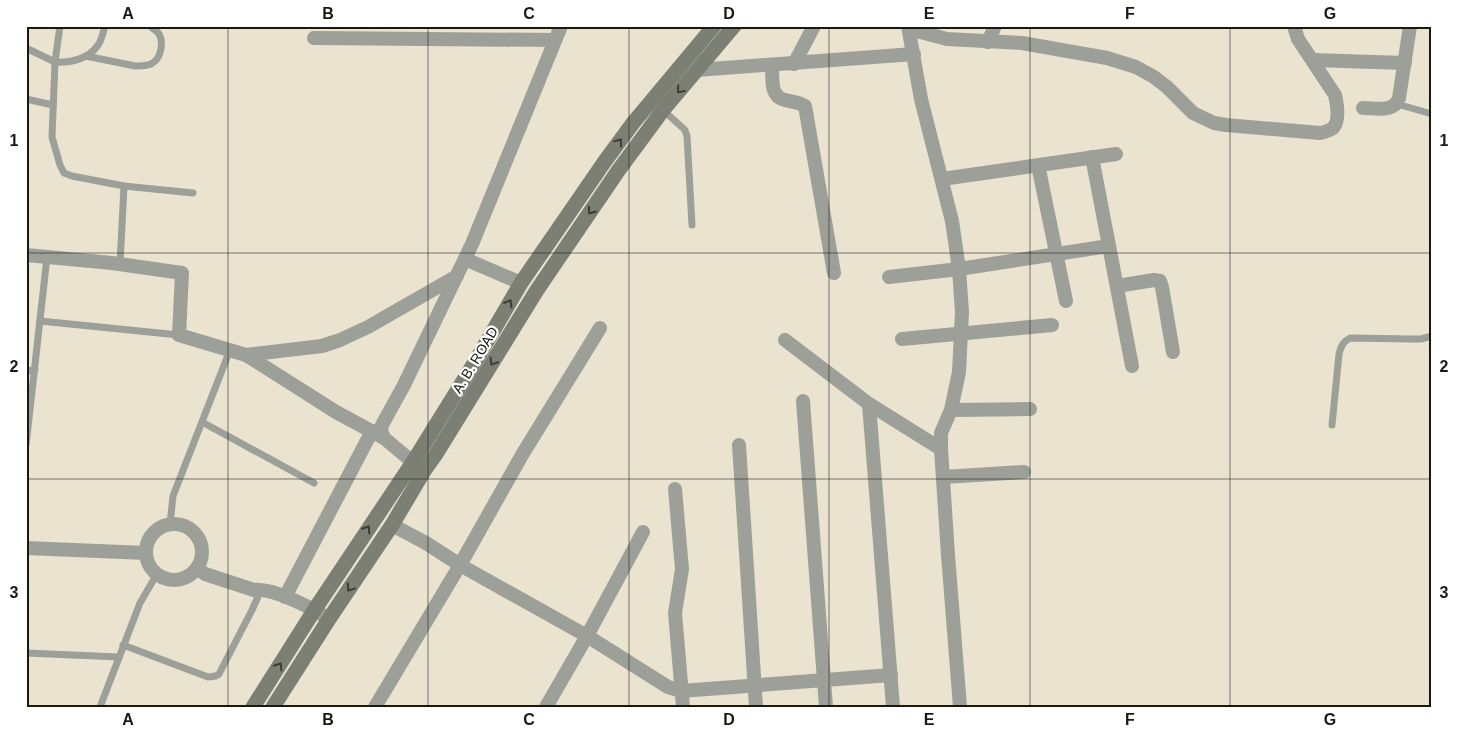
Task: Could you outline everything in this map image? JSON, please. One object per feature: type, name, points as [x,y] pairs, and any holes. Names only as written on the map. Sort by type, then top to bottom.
[{"type":"main road","name":"A. B. ROAD","points":[[273,707],[392,525],[418,466],[521,283],[633,123],[714,26]]},
{"type":"main road","name":"A. B. ROAD","points":[[253,707],[315,609],[418,466],[436,454],[537,290],[618,171],[663,110],[734,26]]},
{"type":"street","points":[[384,438],[381,430],[382,425],[404,385],[465,259],[549,35],[561,26]]},
{"type":"street","points":[[794,64],[814,26]]},
{"type":"street","points":[[988,42],[995,26]]},
{"type":"street","points":[[908,28],[947,40],[1022,43],[1107,58],[1136,67],[1154,77],[1193,113],[1214,123],[1320,133],[1328,131],[1334,128],[1336,122],[1337,102],[1335,95],[1298,39],[1294,26]]},
{"type":"street","points":[[1363,108],[1384,108],[1397,104],[1410,26]]},
{"type":"street","points":[[908,28],[921,99],[952,221],[959,269],[962,312],[960,372],[950,410],[941,433],[941,449],[960,707]]},
{"type":"street","points":[[314,38],[549,35]]},
{"type":"street","points":[[696,70],[914,54]]},
{"type":"street","points":[[1313,60],[1405,62]]},
{"type":"street","points":[[772,65],[773,90],[776,96],[782,100],[798,102],[805,106],[834,273]]},
{"type":"street","points":[[942,179],[1116,154]]},
{"type":"street","points":[[1092,157],[1132,366]]},
{"type":"street","points":[[1038,165],[1066,301]]},
{"type":"street","points":[[889,277],[959,269],[1109,246]]},
{"type":"street","points":[[26,255],[120,264],[182,273],[179,335],[246,355],[336,412],[384,438],[418,466]]},
{"type":"street","points":[[465,259],[521,283]]},
{"type":"street","points":[[246,355],[322,346],[340,340],[368,327],[457,276]]},
{"type":"street","points":[[1117,286],[1154,280],[1160,281],[1173,352]]},
{"type":"street","points":[[902,339],[1052,325]]},
{"type":"street","points":[[375,707],[454,562],[600,328]]},
{"type":"street","points":[[785,340],[869,404],[941,449]]},
{"type":"street","points":[[803,402],[826,707]]},
{"type":"street","points":[[869,404],[893,707]]},
{"type":"street","points":[[950,410],[1030,409]]},
{"type":"street","points":[[285,597],[372,431]]},
{"type":"street","points":[[739,445],[756,707]]},
{"type":"street","points":[[943,477],[1024,472]]},
{"type":"street","points":[[675,489],[682,569],[675,613],[683,707]]},
{"type":"street","points":[[170,524],[180,525],[192,531],[198,537],[202,549],[197,568],[188,576],[178,580],[167,579],[157,574],[150,566],[146,553],[147,545],[152,535],[159,528],[170,524]]},
{"type":"street","points":[[392,525],[587,636],[660,683],[681,691],[891,675]]},
{"type":"street","points":[[546,707],[643,532]]},
{"type":"street","points":[[26,548],[146,553]]},
{"type":"street","points":[[197,568],[206,567],[257,584],[261,589],[315,609],[329,619]]},
{"type":"lane","points":[[60,26],[55,62],[52,137],[60,166],[64,172],[72,176],[124,186],[193,193]]},
{"type":"lane","points":[[26,48],[55,62],[65,62],[86,56],[99,45],[105,26]]},
{"type":"lane","points":[[86,56],[135,66],[151,64],[157,60],[161,41],[158,33],[150,26]]},
{"type":"lane","points":[[26,99],[53,105]]},
{"type":"lane","points":[[1397,104],[1432,114]]},
{"type":"lane","points":[[663,110],[685,130],[687,136],[692,225]]},
{"type":"lane","points":[[120,264],[124,186]]},
{"type":"lane","points":[[26,445],[47,257]]},
{"type":"lane","points":[[40,322],[179,335]]},
{"type":"lane","points":[[1332,425],[1339,354],[1344,341],[1350,338],[1421,339],[1432,336]]},
{"type":"lane","points":[[170,524],[173,496],[230,350]]},
{"type":"lane","points":[[26,371],[35,370]]},
{"type":"lane","points":[[202,422],[314,483]]},
{"type":"lane","points":[[100,707],[140,603],[157,574]]},
{"type":"lane","points":[[123,645],[208,677],[216,676],[219,674],[261,589]]},
{"type":"lane","points":[[26,653],[119,657]]}]
